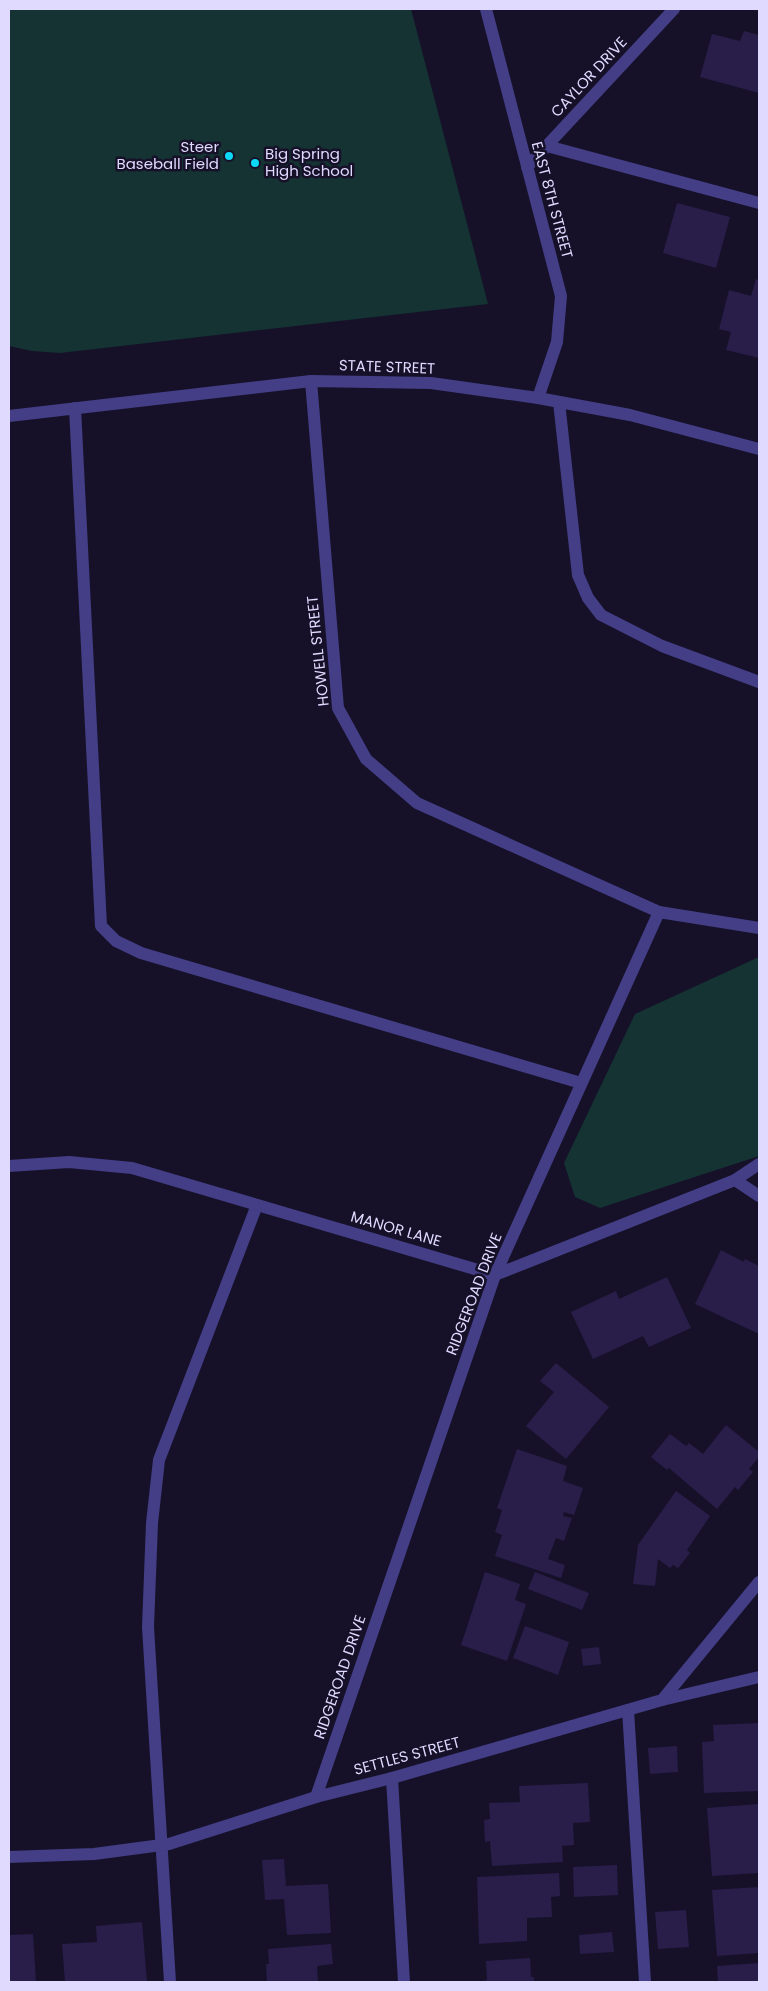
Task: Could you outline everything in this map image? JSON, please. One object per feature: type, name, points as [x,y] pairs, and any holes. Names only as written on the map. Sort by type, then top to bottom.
[{"type":"street","name":"EAST 8TH STREET","points":[[486,9],[561,296],[557,342],[538,398]]},
{"type":"street","name":"CAYLOR DRIVE","points":[[527,167],[674,9]]},
{"type":"street","points":[[547,146],[759,203]]},
{"type":"street","name":"STATE STREET","points":[[9,416],[311,381],[431,383],[538,398],[630,415],[759,449]]},
{"type":"street","name":"HOWELL STREET","points":[[311,381],[338,708],[366,759],[416,803],[659,912]]},
{"type":"street","points":[[559,402],[578,575],[588,598],[601,615],[622,627],[662,646],[759,682]]},
{"type":"street","points":[[75,408],[101,926],[116,941],[141,953],[581,1084]]},
{"type":"street","points":[[659,912],[759,928]]},
{"type":"street","name":"RIDGEROAD DRIVE","points":[[316,1797],[495,1275],[659,912]]},
{"type":"street","name":"MANOR LANE","points":[[9,1166],[69,1162],[132,1168],[495,1275]]},
{"type":"street","points":[[495,1275],[735,1180],[759,1164]]},
{"type":"street","points":[[735,1180],[759,1196]]},
{"type":"street","points":[[170,1982],[148,1627],[152,1523],[159,1460],[257,1205]]},
{"type":"street","points":[[662,1700],[759,1582]]},
{"type":"street","name":"SETTLES STREET","points":[[9,1857],[94,1854],[162,1845],[316,1797],[392,1778],[662,1700],[759,1677]]},
{"type":"street","points":[[628,1710],[644,1982]]},
{"type":"street","points":[[392,1778],[404,1982]]},
{"type":"green space","name":"Steer Baseball Field","points":[[9,9],[411,9],[488,304],[60,353],[32,351],[9,346]]},
{"type":"green space","points":[[759,957],[759,1156],[600,1208],[575,1197],[564,1163],[635,1014]]},
{"type":"building","points":[[744,31],[759,35],[759,93],[700,77],[712,34],[740,41]]},
{"type":"building","points":[[677,203],[730,217],[716,268],[663,253]]},
{"type":"building","points":[[756,279],[759,280],[759,358],[726,350],[731,332],[719,329],[729,290],[751,296]]},
{"type":"building","points":[[721,1250],[744,1262],[745,1259],[759,1266],[759,1334],[695,1304]]},
{"type":"building","points":[[667,1277],[691,1328],[649,1347],[643,1336],[593,1359],[571,1312],[616,1291],[619,1299]]},
{"type":"building","points":[[556,1363],[609,1407],[566,1459],[526,1426],[554,1392],[540,1381]]},
{"type":"building","points":[[726,1425],[759,1452],[759,1457],[749,1469],[753,1472],[738,1490],[735,1487],[717,1509],[669,1468],[667,1470],[651,1457],[670,1434],[686,1446],[689,1443],[703,1454]]},
{"type":"building","points":[[517,1449],[567,1466],[563,1481],[583,1488],[574,1515],[564,1512],[563,1516],[572,1518],[564,1541],[556,1538],[548,1559],[565,1565],[561,1578],[495,1556],[502,1535],[495,1532],[502,1510],[497,1508]]},
{"type":"building","points":[[676,1491],[710,1516],[687,1550],[690,1553],[678,1568],[673,1565],[670,1568],[658,1559],[655,1586],[633,1584],[638,1545]]},
{"type":"building","points":[[485,1572],[520,1584],[515,1600],[526,1604],[507,1661],[461,1645]]},
{"type":"building","points":[[535,1572],[589,1593],[582,1610],[528,1589]]},
{"type":"building","points":[[525,1626],[569,1642],[558,1675],[513,1658]]},
{"type":"building","points":[[599,1647],[601,1664],[583,1666],[581,1649]]},
{"type":"building","points":[[759,1723],[759,1791],[704,1793],[702,1742],[714,1741],[713,1725]]},
{"type":"building","points":[[677,1746],[678,1772],[650,1774],[648,1748]]},
{"type":"building","points":[[588,1783],[590,1822],[573,1823],[574,1845],[562,1846],[563,1862],[492,1866],[490,1841],[485,1842],[484,1820],[490,1819],[489,1803],[520,1802],[519,1786]]},
{"type":"building","points":[[759,1804],[759,1873],[712,1876],[707,1808]]},
{"type":"building","points":[[284,1859],[286,1886],[328,1884],[331,1933],[287,1935],[284,1899],[265,1900],[262,1860]]},
{"type":"building","points":[[617,1865],[618,1895],[574,1897],[573,1867]]},
{"type":"building","points":[[559,1873],[560,1896],[551,1897],[552,1917],[527,1918],[527,1941],[479,1944],[477,1877]]},
{"type":"building","points":[[759,1887],[759,1953],[717,1956],[712,1890]]},
{"type":"building","points":[[686,1910],[689,1947],[658,1949],[655,1912]]},
{"type":"building","points":[[142,1922],[147,1982],[65,1982],[62,1944],[97,1942],[96,1926]]},
{"type":"building","points":[[612,1932],[614,1952],[580,1954],[579,1935]]},
{"type":"building","points":[[33,1934],[36,1982],[9,1982],[9,1935]]},
{"type":"building","points":[[331,1944],[333,1964],[317,1966],[318,1982],[267,1982],[266,1964],[269,1964],[268,1949]]},
{"type":"building","points":[[530,1958],[531,1977],[534,1977],[534,1982],[483,1981],[487,1980],[486,1961]]},
{"type":"building","points":[[759,1963],[759,1982],[718,1982],[717,1966]]},
{"type":"place","name":"Steer Baseball Field","points":[[229,156]]},
{"type":"place","name":"Big Spring High School","points":[[255,163]]}]
